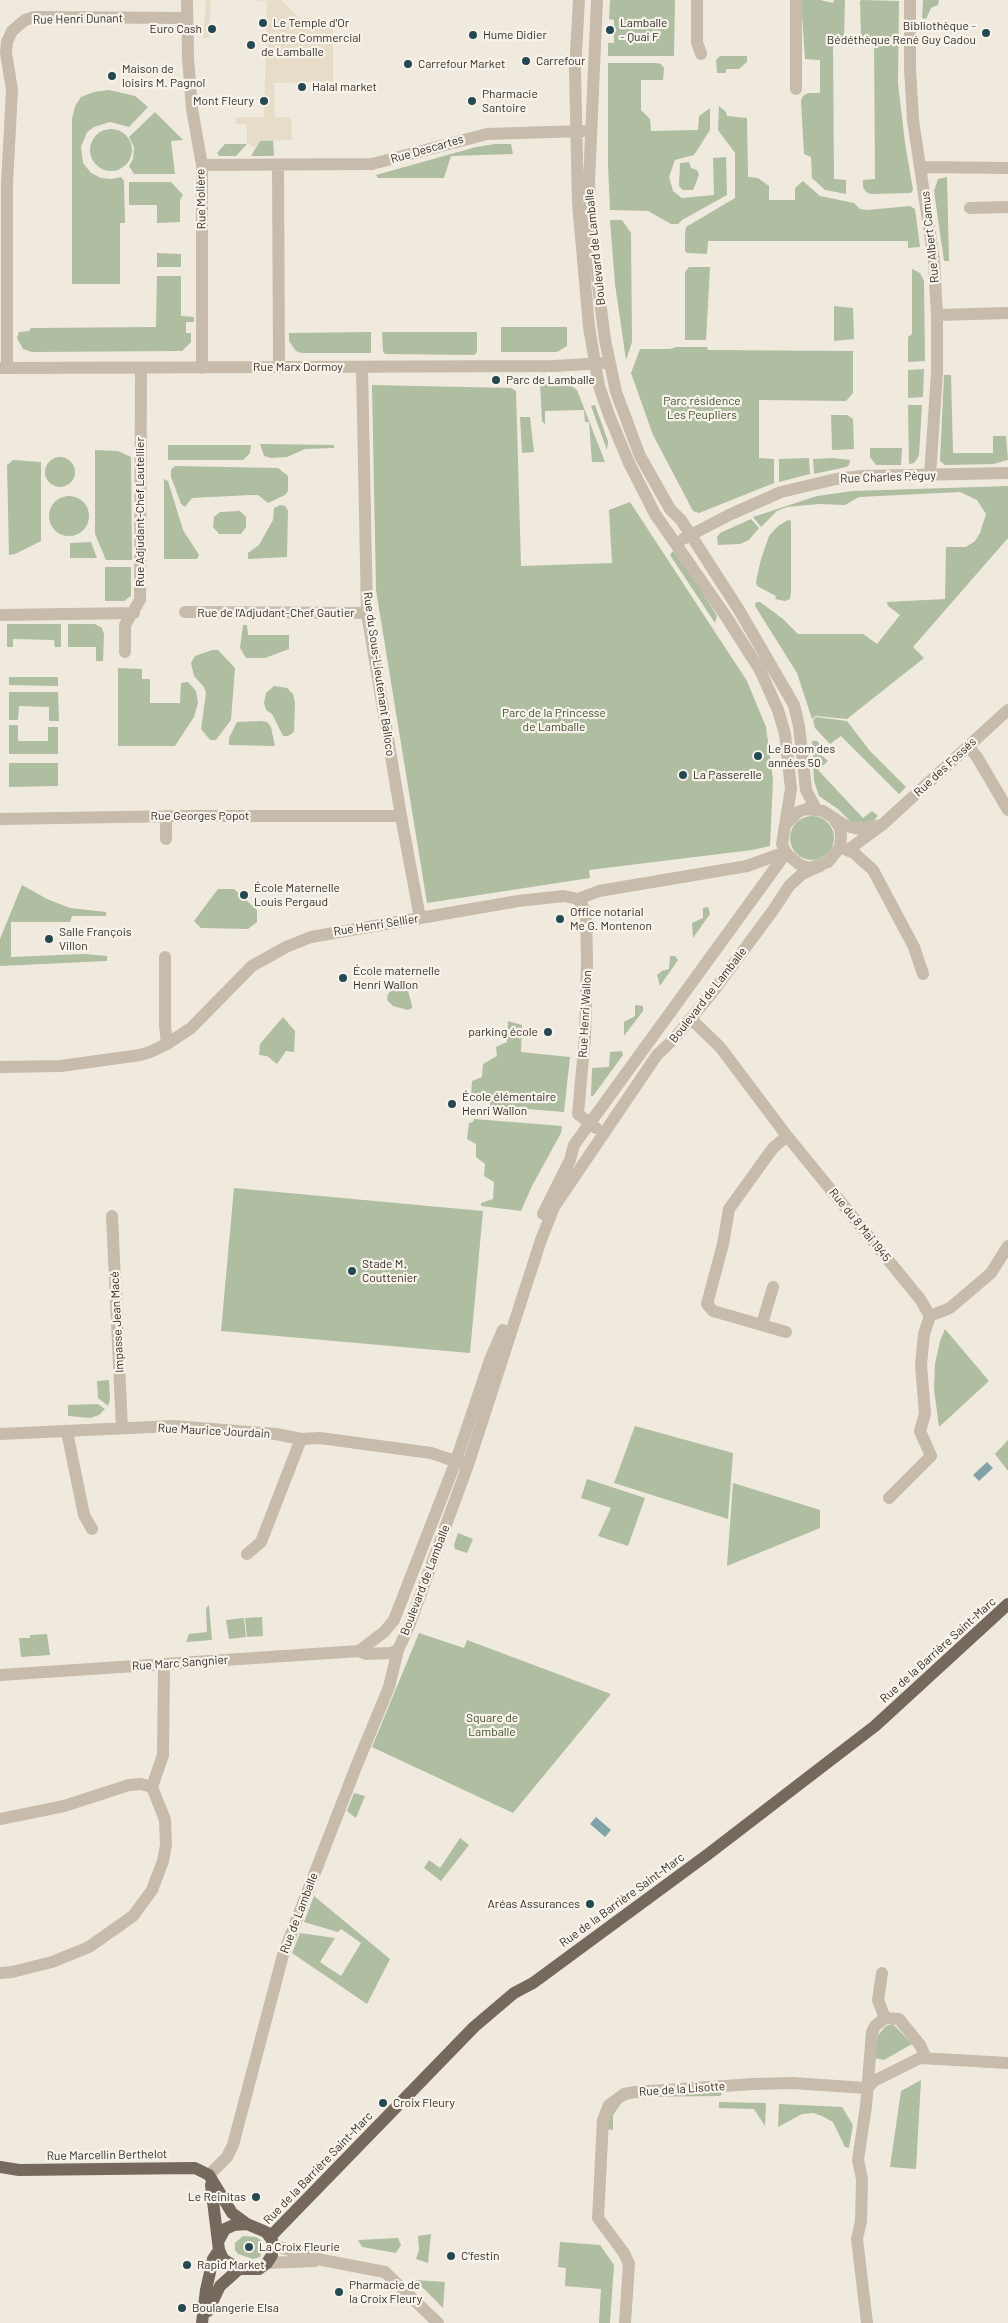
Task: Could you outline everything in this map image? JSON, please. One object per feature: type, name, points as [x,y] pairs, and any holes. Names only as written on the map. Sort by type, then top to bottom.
[{"type":"main road","name":"Rue de la Barrière Saint-Marc","points":[[272,2241],[474,2027],[514,1993],[533,1983],[707,1855],[875,1726],[1008,1604]]},
{"type":"main road","name":"Rue Marcellin Berthelot","points":[[0,2168],[19,2170],[195,2168],[209,2177]]},
{"type":"main road","points":[[209,2177],[232,2213],[247,2224],[258,2227],[272,2241],[272,2254],[267,2263],[259,2269],[239,2269],[223,2259],[218,2246],[209,2177]]},
{"type":"main road","points":[[202,2323],[206,2290],[221,2235],[229,2227],[247,2224]]},
{"type":"main road","points":[[202,2323],[216,2292],[239,2269]]},
{"type":"street","name":"Rue Molière","points":[[187,0],[186,18],[192,109],[202,165],[202,368]]},
{"type":"street","name":"Boulevard de Lamballe","points":[[579,0],[575,70],[578,212],[589,327],[599,386],[608,415],[629,463],[655,514],[760,670],[778,710],[785,734],[791,789],[785,825]]},
{"type":"street","name":"Boulevard de Lamballe","points":[[597,0],[589,182],[591,220],[609,363],[616,392],[640,456],[670,509],[681,520],[739,610],[794,706],[799,726],[806,790],[816,809]]},
{"type":"street","points":[[697,0],[697,42],[701,54]]},
{"type":"street","points":[[796,0],[796,89]]},
{"type":"street","name":"Rue Albert Camus","points":[[910,0],[910,69],[913,120],[934,261],[937,315],[938,373],[930,475]]},
{"type":"street","name":"Rue Henri Dunant","points":[[3,368],[12,90],[6,53],[7,42],[12,31],[25,20],[34,17],[186,18]]},
{"type":"street","points":[[575,131],[591,130]]},
{"type":"street","name":"Rue Descartes","points":[[202,165],[372,164],[486,134],[575,131]]},
{"type":"street","points":[[278,165],[279,368]]},
{"type":"street","points":[[921,167],[1008,168]]},
{"type":"street","points":[[970,208],[1008,207]]},
{"type":"street","points":[[937,315],[1008,313]]},
{"type":"street","points":[[595,364],[609,363]]},
{"type":"street","name":"Rue Marx Dormoy","points":[[3,368],[279,368],[595,364]]},
{"type":"street","name":"Rue du Sous-Lieutenant Balloco","points":[[362,367],[367,613],[400,816],[420,918]]},
{"type":"street","name":"Rue Adjudant-Chef Lautellier","points":[[126,652],[125,625],[134,613],[140,600],[141,368]]},
{"type":"street","name":"Rue Charles Péguy","points":[[690,536],[755,502],[808,485],[862,476],[1008,473]]},
{"type":"street","points":[[676,544],[690,536]]},
{"type":"street","name":"Rue de l'Adjudant-Chef Gautier","points":[[185,612],[367,613]]},
{"type":"street","points":[[0,615],[134,613]]},
{"type":"street","name":"Rue des Fossés","points":[[844,849],[882,825],[1008,710]]},
{"type":"street","points":[[968,746],[977,757],[1008,810]]},
{"type":"street","points":[[844,849],[820,866],[810,868],[800,866],[786,852],[782,844],[785,825],[798,812],[806,809],[816,809],[823,810],[846,826],[859,829],[882,825]]},
{"type":"street","points":[[166,816],[166,839]]},
{"type":"street","name":"Rue Georges Popot","points":[[0,819],[166,816],[400,816]]},
{"type":"street","points":[[834,819],[840,832],[844,849],[873,870],[914,947],[923,974]]},
{"type":"street","name":"Boulevard de Lamballe","points":[[786,852],[574,1145],[570,1160],[546,1206],[462,1463],[409,1626],[398,1650],[366,1654],[359,1651],[384,1632],[394,1620],[462,1463],[554,1207],[657,1055],[674,1040],[774,909],[793,881],[802,874],[820,866]]},
{"type":"street","name":"Rue Henri Sellier","points":[[0,1066],[43,1067],[80,1063],[140,1055],[167,1044],[197,1023],[252,966],[286,947],[324,934],[518,901],[564,896],[578,899],[599,891],[747,866],[786,852]]},
{"type":"street","name":"Rue Henri Wallon","points":[[578,899],[586,912],[587,961],[585,1037],[578,1114],[590,1124]]},
{"type":"street","points":[[165,956],[165,1026],[167,1044]]},
{"type":"street","name":"Rue du 8 Mai 1945","points":[[690,1019],[720,1047],[787,1136],[920,1299],[930,1316]]},
{"type":"street","points":[[590,1124],[604,1133]]},
{"type":"street","points":[[786,1332],[713,1311],[707,1304],[724,1244],[725,1223],[729,1210],[773,1148],[787,1136]]},
{"type":"street","name":"Impasse Jean Macé","points":[[112,1216],[122,1428]]},
{"type":"street","points":[[889,1498],[931,1456],[920,1431],[925,1414],[921,1365],[924,1334],[930,1316],[950,1308],[991,1273],[1008,1246]]},
{"type":"street","points":[[762,1324],[772,1287]]},
{"type":"street","name":"Rue Maurice Jourdain","points":[[0,1434],[173,1426],[276,1434],[301,1439],[320,1438],[432,1453],[462,1463]]},
{"type":"street","points":[[67,1432],[84,1515],[92,1529]]},
{"type":"street","points":[[247,1554],[261,1542],[301,1439]]},
{"type":"street","name":"Rue de Lamballe","points":[[209,2177],[227,2157],[233,2145],[283,1955],[389,1687],[398,1650]]},
{"type":"street","name":"Rue Marc Sangnier","points":[[0,1675],[359,1651]]},
{"type":"street","points":[[0,1973],[12,1972],[64,1958],[89,1947],[133,1916],[155,1885],[166,1845],[165,1820],[152,1787],[163,1755],[164,1664]]},
{"type":"street","points":[[0,1819],[64,1806],[129,1785],[141,1784],[152,1787]]},
{"type":"street","points":[[882,1973],[878,2000],[885,2018]]},
{"type":"street","points":[[867,2323],[857,2239],[861,2221],[862,2179],[858,2160],[872,2032],[875,2026],[885,2018],[895,2018],[904,2022],[920,2045],[926,2058]]},
{"type":"street","points":[[867,2088],[874,2081],[891,2072],[915,2060],[926,2058],[1008,2063]]},
{"type":"street","name":"Rue de la Lisotte","points":[[625,2323],[629,2264],[624,2253],[598,2218],[604,2120],[609,2105],[624,2094],[645,2091],[792,2083],[867,2088]]},
{"type":"street","points":[[272,2241],[322,2260],[385,2272],[438,2323]]},
{"type":"street","points":[[267,2263],[322,2260]]},
{"type":"green space","points":[[610,0],[675,0],[674,56],[608,56],[608,43],[614,43],[614,20],[609,19]]},
{"type":"green space","points":[[801,0],[820,0],[833,3],[834,0],[845,0],[844,38],[833,38],[834,179],[846,180],[846,194],[825,190],[812,178],[811,157],[804,154],[801,101],[803,96],[808,93],[820,93],[820,60],[805,59]]},
{"type":"green space","points":[[923,0],[939,0],[938,5],[931,8],[926,19],[922,18]]},
{"type":"green space","points":[[860,1],[899,1],[898,83],[913,190],[911,193],[871,194],[866,192],[863,187],[863,180],[875,179],[874,39],[861,38]]},
{"type":"green space","points":[[720,56],[747,56],[747,62],[739,69],[726,69],[726,73],[717,73],[716,60]]},
{"type":"green space","points":[[608,63],[656,63],[661,64],[664,68],[663,80],[641,80],[641,110],[650,119],[651,131],[698,130],[699,116],[710,108],[710,130],[694,155],[675,160],[669,177],[673,191],[682,198],[714,195],[713,158],[726,157],[727,195],[678,224],[671,224],[648,211],[610,210]]},
{"type":"green space","points":[[109,90],[135,96],[148,107],[129,127],[110,122],[94,127],[87,132],[81,147],[83,163],[91,173],[101,178],[121,177],[124,181],[125,223],[120,223],[120,284],[72,284],[72,119],[75,106],[81,97],[94,92]]},
{"type":"green space","points":[[719,106],[726,112],[727,116],[747,118],[748,177],[758,178],[769,186],[769,200],[795,200],[795,188],[803,181],[820,196],[854,203],[860,209],[910,206],[915,209],[920,247],[908,248],[908,241],[708,241],[707,254],[687,253],[685,251],[686,227],[735,198],[735,153],[718,130]]},
{"type":"green space","points":[[155,112],[183,140],[171,141],[175,174],[134,174],[129,166],[133,159],[134,147],[129,137]]},
{"type":"green space","points":[[107,129],[115,129],[126,135],[132,150],[126,165],[115,171],[107,171],[96,165],[90,154],[90,146],[96,135]]},
{"type":"green space","points":[[273,140],[274,156],[251,156],[260,141]]},
{"type":"green space","points":[[225,144],[247,144],[236,156],[219,156],[217,153]]},
{"type":"green space","points":[[511,144],[513,154],[451,156],[444,178],[378,178],[376,175],[476,147]]},
{"type":"green space","points":[[689,162],[691,168],[697,170],[699,175],[693,190],[683,190],[679,186],[680,163]]},
{"type":"green space","points":[[947,177],[949,261],[944,261],[934,191],[938,179]]},
{"type":"green space","points":[[129,182],[171,182],[183,195],[180,200],[180,222],[157,223],[157,205],[129,205]]},
{"type":"green space","points":[[610,220],[622,220],[631,233],[632,342],[626,360],[615,284]]},
{"type":"green space","points":[[157,253],[181,254],[181,267],[157,267]]},
{"type":"green space","points":[[689,267],[710,267],[706,340],[685,340],[685,272]]},
{"type":"green space","points":[[912,269],[920,273],[924,281],[925,361],[908,362],[908,337],[912,334]]},
{"type":"green space","points":[[157,276],[181,276],[181,316],[194,317],[194,322],[186,322],[186,333],[191,333],[191,342],[182,351],[32,352],[23,349],[17,338],[19,332],[29,331],[31,328],[156,327]]},
{"type":"green space","points":[[834,306],[853,308],[854,339],[834,341]]},
{"type":"green space","points":[[501,327],[567,327],[567,346],[557,352],[501,352]]},
{"type":"green space","points":[[371,332],[371,353],[301,353],[296,351],[289,341],[289,333]]},
{"type":"green space","points":[[382,332],[477,332],[477,352],[474,355],[385,354],[383,351]]},
{"type":"green space","name":"Parc résidence Les Peupliers","points":[[676,347],[707,347],[708,350],[853,351],[853,393],[846,401],[759,400],[759,458],[774,459],[774,483],[699,513],[693,511],[653,435],[631,373],[640,349],[670,349]]},
{"type":"green space","points":[[924,369],[923,397],[908,398],[908,370]]},
{"type":"green space","points":[[944,375],[951,375],[953,453],[993,453],[993,436],[1006,436],[1008,460],[993,464],[945,465],[940,461]]},
{"type":"green space","points":[[540,382],[570,385],[577,390],[605,462],[592,462],[589,422],[585,422],[584,410],[545,411],[545,424],[542,421]]},
{"type":"green space","name":"Parc de la Princesse de Lamballe","points":[[372,385],[511,388],[516,391],[521,566],[612,563],[609,510],[630,502],[747,681],[766,727],[773,780],[770,846],[752,850],[589,870],[590,878],[427,903],[376,590]]},
{"type":"green space","points":[[595,405],[608,441],[607,450],[591,406]]},
{"type":"green space","points":[[908,405],[922,405],[919,456],[914,463],[909,464]]},
{"type":"green space","points":[[831,415],[847,415],[853,419],[854,449],[832,450]]},
{"type":"green space","points":[[520,417],[530,417],[534,452],[522,453]]},
{"type":"green space","points":[[260,444],[334,445],[334,448],[305,449],[287,457],[271,458],[264,456]]},
{"type":"green space","points":[[168,445],[251,445],[250,453],[243,460],[168,460]]},
{"type":"green space","points":[[870,448],[902,448],[901,465],[876,465],[870,457]]},
{"type":"green space","points":[[95,450],[118,451],[131,457],[132,560],[106,560],[95,534]]},
{"type":"green space","points":[[60,457],[66,458],[74,466],[74,478],[66,486],[60,487],[54,486],[46,478],[45,472],[46,466],[54,458]]},
{"type":"green space","points":[[809,458],[810,474],[779,482],[779,459]]},
{"type":"green space","points":[[833,458],[850,460],[849,465],[814,474],[813,459]]},
{"type":"green space","points":[[13,460],[41,462],[41,541],[9,555],[7,465]]},
{"type":"green space","points":[[175,466],[278,468],[288,476],[288,491],[285,495],[268,503],[258,495],[251,495],[192,498],[185,507],[181,504],[171,477],[171,470]]},
{"type":"green space","points":[[164,479],[168,481],[183,530],[199,555],[197,559],[164,559]]},
{"type":"green space","points":[[1008,486],[1008,538],[913,647],[924,658],[847,719],[816,716],[812,719],[797,673],[755,606],[756,602],[760,602],[783,619],[798,634],[863,634],[877,644],[900,615],[888,606],[887,602],[945,599],[946,547],[966,547],[975,541],[980,533],[986,514],[977,500],[960,492],[859,497],[845,505],[819,504],[787,507],[777,511],[761,527],[753,517],[817,496],[853,491]]},
{"type":"green space","points":[[69,496],[83,502],[89,516],[83,530],[69,536],[55,530],[49,516],[55,502]]},
{"type":"green space","points":[[280,505],[285,506],[288,511],[287,557],[248,559],[248,553],[259,545],[273,520],[274,508]]},
{"type":"green space","points":[[240,511],[246,517],[246,527],[241,534],[219,534],[213,527],[214,517],[220,512]]},
{"type":"green space","points":[[751,519],[759,528],[749,540],[740,544],[718,545],[717,537],[720,533]]},
{"type":"green space","points":[[788,520],[791,521],[791,592],[790,599],[785,601],[775,599],[776,596],[757,586],[756,582],[769,536],[778,526]]},
{"type":"green space","points":[[91,542],[97,558],[70,558],[70,543]]},
{"type":"green space","points":[[673,551],[690,572],[717,616],[715,623],[670,555]]},
{"type":"green space","points":[[105,567],[131,567],[131,596],[124,601],[105,601]]},
{"type":"green space","points":[[7,624],[61,624],[61,647],[55,647],[54,640],[13,639],[13,647],[7,647]]},
{"type":"green space","points":[[68,624],[95,624],[102,628],[104,634],[103,661],[96,661],[96,647],[68,647]]},
{"type":"green space","points":[[243,625],[247,625],[248,635],[289,635],[289,649],[265,658],[246,658],[240,648]]},
{"type":"green space","points":[[212,650],[218,650],[235,668],[231,720],[216,740],[210,740],[201,729],[206,693],[204,687],[194,676],[191,663],[195,656]]},
{"type":"green space","points":[[118,668],[142,669],[142,679],[150,679],[150,703],[180,703],[181,683],[188,682],[196,691],[198,703],[194,717],[175,746],[118,746]]},
{"type":"green space","points":[[9,677],[58,677],[58,686],[9,685]]},
{"type":"green space","points":[[274,686],[287,688],[293,694],[295,703],[294,732],[288,736],[283,736],[272,714],[266,710],[264,703],[266,693]]},
{"type":"green space","points":[[9,692],[58,692],[59,721],[49,721],[49,707],[19,706],[18,720],[9,720]]},
{"type":"green space","points":[[816,717],[847,721],[870,751],[906,787],[899,794],[841,736],[830,744],[815,728],[813,720]]},
{"type":"green space","points":[[237,722],[267,722],[271,727],[275,746],[229,745],[229,738]]},
{"type":"green space","points":[[9,725],[18,725],[18,741],[48,741],[48,727],[58,727],[58,754],[9,754]]},
{"type":"green space","points":[[812,741],[817,741],[823,748],[819,753],[828,761],[818,770],[863,818],[872,811],[878,816],[873,821],[851,822],[838,809],[819,796],[814,781]]},
{"type":"green space","points":[[9,763],[58,763],[58,786],[9,787]]},
{"type":"green space","points":[[816,816],[828,822],[833,829],[833,847],[828,854],[821,859],[808,860],[800,857],[793,850],[790,834],[793,826],[800,819]]},
{"type":"green space","points":[[22,885],[47,899],[70,908],[106,912],[106,916],[72,916],[70,922],[11,922],[11,957],[84,954],[107,956],[107,961],[0,966],[0,939]]},
{"type":"green space","points":[[218,889],[234,889],[257,910],[257,922],[248,929],[201,928],[194,921]]},
{"type":"green space","points":[[708,907],[710,914],[693,938],[692,923],[703,918],[703,908]]},
{"type":"green space","points":[[670,956],[675,956],[678,960],[660,986],[657,975],[669,969]]},
{"type":"green space","points":[[403,988],[408,991],[412,1005],[412,1008],[408,1010],[393,1006],[387,1000],[388,994],[392,989]]},
{"type":"green space","points":[[635,1005],[643,1006],[643,1011],[624,1036],[624,1022],[635,1016]]},
{"type":"green space","points":[[283,1017],[295,1031],[294,1052],[286,1051],[277,1064],[267,1056],[259,1055],[260,1044]]},
{"type":"green space","points":[[508,1021],[522,1025],[521,1052],[570,1057],[564,1112],[490,1106],[490,1100],[471,1097],[472,1081],[482,1077],[483,1064],[497,1056],[496,1047],[507,1042]]},
{"type":"green space","points":[[622,1051],[623,1055],[593,1096],[591,1096],[592,1068],[609,1067],[610,1052]]},
{"type":"green space","points":[[474,1119],[562,1126],[561,1133],[532,1186],[521,1211],[481,1206],[481,1203],[493,1199],[494,1182],[484,1176],[485,1164],[476,1157],[476,1144],[467,1139],[469,1123],[473,1122]]},
{"type":"green space","name":"Stade M. Couttenier","points":[[234,1188],[483,1211],[470,1353],[221,1331]]},
{"type":"green space","points":[[945,1329],[989,1381],[939,1427],[934,1389],[935,1364],[940,1341]]},
{"type":"green space","points":[[109,1380],[110,1399],[108,1406],[98,1398],[97,1381]]},
{"type":"green space","points":[[98,1404],[105,1409],[99,1415],[90,1418],[68,1416],[68,1405]]},
{"type":"green space","points":[[635,1426],[733,1453],[728,1519],[614,1483]]},
{"type":"green space","points":[[1008,1440],[1008,1471],[995,1454]]},
{"type":"green space","points":[[587,1479],[645,1498],[628,1546],[598,1536],[611,1508],[581,1498]]},
{"type":"green space","points":[[733,1483],[820,1510],[820,1528],[727,1566]]},
{"type":"green space","points":[[458,1533],[473,1539],[467,1553],[455,1549],[454,1545]]},
{"type":"green space","points":[[209,1605],[212,1640],[186,1642],[189,1634],[207,1632],[206,1608]]},
{"type":"green space","points":[[262,1617],[263,1636],[247,1637],[245,1618]]},
{"type":"green space","points":[[244,1618],[246,1637],[229,1639],[226,1620]]},
{"type":"green space","name":"Square de Lamballe","points":[[419,1633],[464,1648],[467,1640],[611,1694],[513,1813],[372,1747]]},
{"type":"green space","points":[[47,1634],[50,1655],[21,1657],[19,1638],[30,1638],[30,1635]]},
{"type":"green space","points":[[354,1793],[365,1796],[356,1818],[347,1811]]},
{"type":"green space","points":[[460,1838],[469,1845],[441,1881],[424,1868],[429,1860],[440,1868]]},
{"type":"green space","points":[[314,1896],[390,1959],[367,2004],[292,1953],[300,1933],[335,1938],[320,1962],[341,1976],[361,1943],[341,1929],[338,1932],[304,1922]]},
{"type":"green space","points":[[893,2024],[912,2044],[884,2060],[874,2058],[878,2035],[886,2026]]},
{"type":"green space","points":[[921,2080],[916,2169],[890,2167],[901,2091]]},
{"type":"green space","points":[[719,2090],[722,2094],[720,2096],[637,2097],[629,2099],[622,2102],[613,2115],[613,2130],[606,2129],[614,2107],[625,2098]]},
{"type":"green space","points":[[719,2102],[766,2103],[765,2126],[754,2109],[719,2108]]},
{"type":"green space","points":[[779,2104],[842,2107],[853,2125],[849,2148],[845,2147],[833,2122],[813,2113],[802,2114],[778,2127]]},
{"type":"green space","points":[[431,2234],[428,2263],[416,2259],[419,2250],[418,2236]]},
{"type":"green space","points":[[243,2236],[256,2237],[262,2241],[263,2248],[260,2257],[253,2259],[238,2254],[235,2250],[235,2243]]},
{"type":"green space","points":[[398,2238],[401,2245],[396,2253],[362,2247],[358,2240]]},
{"type":"green space","points":[[560,2242],[600,2245],[614,2265],[610,2323],[599,2323],[601,2289],[565,2286],[566,2268],[558,2267]]},
{"type":"green space","points":[[415,2280],[445,2282],[443,2308]]},
{"type":"shaded area","points":[[206,0],[211,0],[209,38],[203,38]]},
{"type":"shaded area","points":[[250,0],[281,0],[299,18],[326,18],[333,26],[333,82],[274,83],[275,117],[291,117],[292,140],[260,141],[255,147],[247,144],[247,124],[236,124],[235,117],[264,117],[267,1]]},
{"type":"water","points":[[987,1462],[993,1468],[979,1481],[973,1475]]},
{"type":"water","points":[[596,1817],[611,1830],[605,1837],[590,1824]]},
{"type":"place","name":"Le Temple d'Or","points":[[263,23]]},
{"type":"place","name":"Euro Cash","points":[[212,29]]},
{"type":"place","name":"Lamballe - Quai F","points":[[610,30]]},
{"type":"place","name":"Bibliothèque - Bédéthèque René Guy Cadou","points":[[986,33]]},
{"type":"place","name":"Hume Didier","points":[[473,35]]},
{"type":"place","name":"Centre Commercial de Lamballe","points":[[251,45]]},
{"type":"place","name":"Carrefour","points":[[526,61]]},
{"type":"place","name":"Carrefour Market","points":[[408,64]]},
{"type":"place","name":"Maison de loisirs M. Pagnol","points":[[112,76]]},
{"type":"place","name":"Halal market","points":[[302,87]]},
{"type":"place","name":"Mont Fleury","points":[[264,101]]},
{"type":"place","name":"Pharmacie Santoire","points":[[472,101]]},
{"type":"place","name":"Parc de Lamballe","points":[[496,380]]},
{"type":"place","name":"Le Boom des années 50","points":[[758,756]]},
{"type":"place","name":"La Passerelle","points":[[683,775]]},
{"type":"place","name":"École Maternelle Louis Pergaud","points":[[244,895]]},
{"type":"place","name":"Office notarial Me G. Montenon","points":[[560,919]]},
{"type":"place","name":"Salle François Villon","points":[[49,939]]},
{"type":"place","name":"École maternelle Henri Wallon","points":[[343,978]]},
{"type":"place","name":"parking école","points":[[548,1032]]},
{"type":"place","name":"École élémentaire Henri Wallon","points":[[452,1104]]},
{"type":"place","name":"Stade M. Couttenier","points":[[352,1271]]},
{"type":"place","name":"Aréas Assurances","points":[[590,1904]]},
{"type":"place","name":"Croix Fleury","points":[[383,2103]]},
{"type":"place","name":"Le Reinitas","points":[[256,2197]]},
{"type":"place","name":"La Croix Fleurie","points":[[249,2247]]},
{"type":"place","name":"C'festin","points":[[451,2256]]},
{"type":"place","name":"Rapid Market","points":[[187,2265]]},
{"type":"place","name":"Pharmacie de la Croix Fleury","points":[[339,2292]]},
{"type":"place","name":"Boulangerie Elsa","points":[[182,2308]]}]
